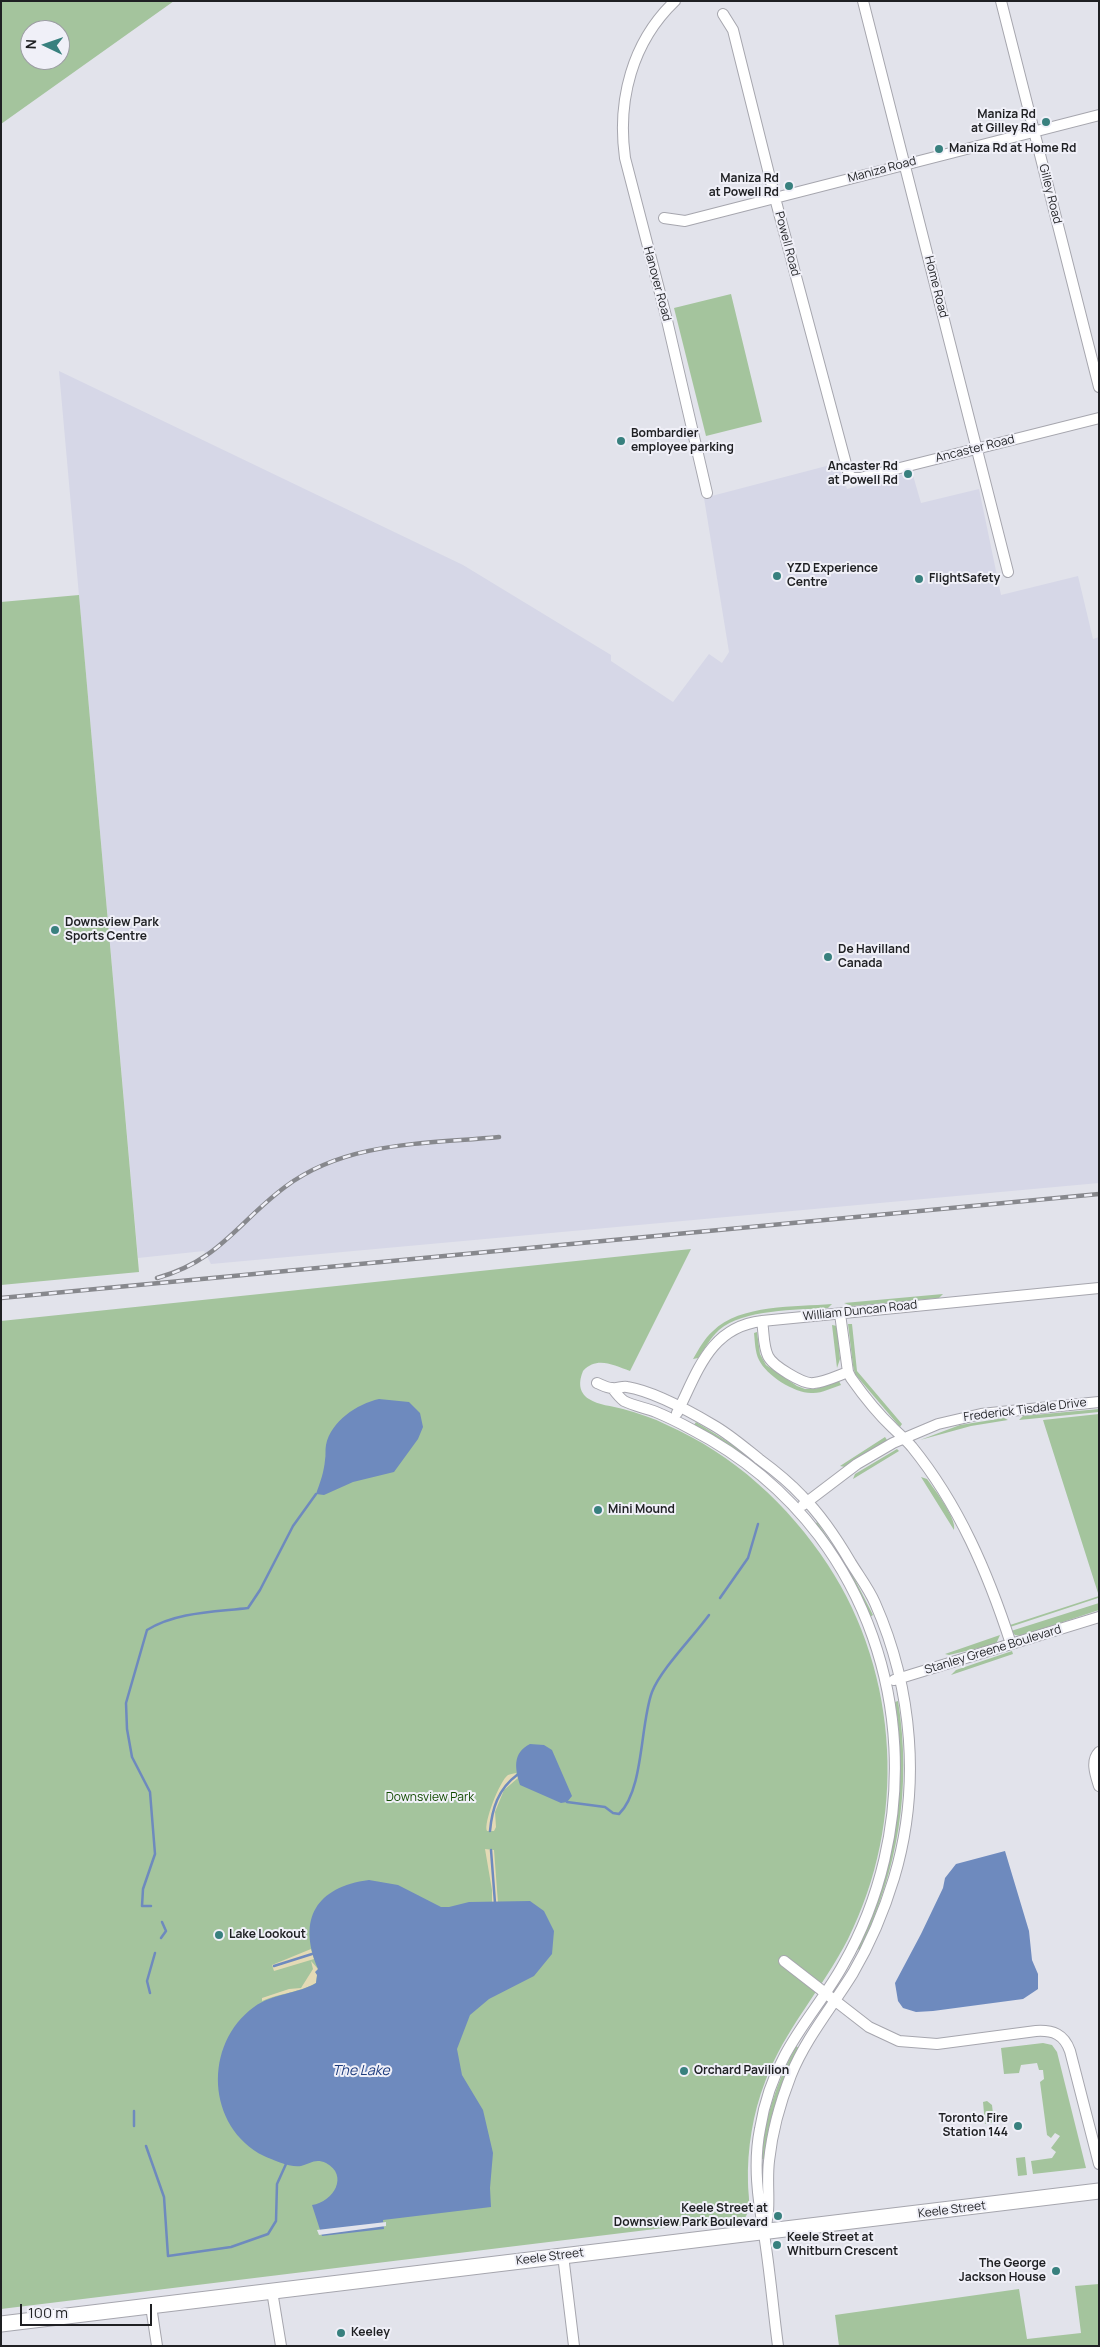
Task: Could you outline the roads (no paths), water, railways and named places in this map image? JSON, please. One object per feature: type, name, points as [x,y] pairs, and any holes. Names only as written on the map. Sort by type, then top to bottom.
[{"type":"main road","name":"Keele Street","points":[[1,2324],[563,2255],[764,2234],[1099,2191]]},
{"type":"street","name":"Hanover Road","points":[[675,1],[648,34],[630,73],[623,108],[622,139],[625,158],[666,316],[707,493]]},
{"type":"street","name":"Home Road","points":[[863,1],[1008,572]]},
{"type":"street","name":"Gilley Road","points":[[1001,1],[1099,387]]},
{"type":"street","name":"Powell Road","points":[[723,14],[733,30],[775,198],[846,467],[850,476]]},
{"type":"street","name":"Maniza Road","points":[[664,218],[685,221],[1099,115]]},
{"type":"street","name":"Ancaster Road","points":[[850,476],[860,478],[1099,418]]},
{"type":"street","name":"William Duncan Road","points":[[674,1420],[712,1346],[721,1337],[742,1325],[762,1321],[1099,1288]]},
{"type":"street","points":[[840,1314],[848,1372],[856,1385],[903,1438],[929,1471],[968,1534],[990,1583],[1011,1644]]},
{"type":"street","points":[[762,1321],[768,1357],[772,1362],[796,1377],[807,1383],[813,1383],[848,1372]]},
{"type":"street","points":[[597,1383],[613,1389],[623,1400],[674,1420],[730,1452],[765,1478],[798,1510],[821,1540],[857,1600],[870,1628],[886,1681],[896,1761],[889,1838],[882,1872],[862,1928],[843,1966],[785,2054],[766,2102],[756,2154],[758,2203],[764,2234],[778,2346]]},
{"type":"street","points":[[613,1389],[626,1387],[680,1408],[715,1426],[738,1442],[807,1501],[821,1517],[844,1551],[874,1601],[900,1678],[910,1760],[909,1802],[903,1844],[894,1877],[873,1932],[852,1974],[805,2047],[791,2074],[777,2116],[769,2160],[767,2185],[770,2215],[764,2234]]},
{"type":"street","name":"Frederick Tisdale Drive","points":[[798,1510],[807,1501],[857,1464],[903,1438],[938,1424],[981,1414],[1099,1402]]},
{"type":"street","name":"Stanley Greene Boulevard","points":[[886,1681],[1099,1617]]},
{"type":"street","points":[[1099,1752],[1095,1755],[1094,1764],[1099,1786]]},
{"type":"street","points":[[784,1960],[855,2017],[882,2035],[908,2042],[937,2044],[1046,2030],[1058,2034],[1064,2038],[1070,2051],[1099,2164]]},
{"type":"street","points":[[563,2255],[574,2346]]},
{"type":"street","points":[[272,2291],[281,2346]]},
{"type":"street","points":[[151,2306],[156,2346]]},
{"type":"water","points":[[379,1399],[409,1402],[420,1413],[423,1427],[418,1439],[394,1472],[353,1482],[324,1495],[316,1494],[324,1469],[326,1445],[333,1428],[354,1409]]},
{"type":"water","points":[[530,1744],[544,1745],[552,1750],[572,1796],[567,1802],[561,1803],[520,1785],[516,1762],[520,1752]]},
{"type":"water","points":[[1005,1851],[1029,1931],[1032,1960],[1038,1974],[1038,1989],[1023,1999],[933,2011],[916,2012],[903,2008],[898,2001],[895,1983],[943,1888],[945,1878],[956,1864]]},
{"type":"water","name":"The Lake","points":[[369,1880],[398,1885],[441,1907],[469,1902],[530,1901],[544,1911],[554,1931],[552,1954],[534,1976],[489,1999],[470,2015],[457,2049],[462,2075],[483,2110],[493,2153],[490,2188],[491,2207],[383,2220],[384,2229],[322,2236],[312,2205],[320,2203],[332,2194],[336,2187],[337,2174],[333,2168],[322,2162],[316,2161],[301,2166],[282,2163],[264,2156],[245,2143],[231,2126],[222,2106],[218,2084],[219,2063],[226,2042],[237,2023],[254,2007],[261,2002],[316,1983],[317,1975],[315,1972],[318,1969],[312,1951],[310,1935],[311,1921],[316,1908],[324,1898],[336,1890]]},
{"type":"waterway","points":[[151,1906],[142,1906],[143,1889],[155,1854],[150,1792],[132,1757],[127,1729],[126,1703],[147,1630],[158,1624],[183,1616],[248,1608],[260,1590],[293,1526],[316,1494]]},
{"type":"waterway","points":[[720,1598],[748,1558],[758,1524]]},
{"type":"waterway","points":[[567,1802],[605,1807],[613,1813],[619,1814],[627,1803],[633,1789],[648,1705],[656,1683],[709,1615]]},
{"type":"waterway","points":[[490,1831],[492,1815],[497,1800],[505,1787],[517,1775]]},
{"type":"waterway","points":[[491,1850],[495,1903]]},
{"type":"waterway","points":[[161,1938],[166,1931],[162,1922]]},
{"type":"waterway","points":[[150,1993],[147,1981],[155,1953]]},
{"type":"waterway","points":[[274,1966],[312,1954]]},
{"type":"waterway","points":[[134,2111],[134,2126]]},
{"type":"waterway","points":[[146,2146],[164,2197],[168,2256],[231,2247],[268,2234],[276,2221],[277,2184],[286,2164]]},
{"type":"railway","points":[[157,1278],[197,1262],[227,1239],[285,1187],[309,1172],[334,1161],[388,1147],[499,1137]]},
{"type":"railway","points":[[1,1298],[1099,1194]]},
{"type":"place","name":"Maniza Rd at Gilley Rd","points":[[1046,122]]},
{"type":"place","name":"Maniza Rd at Home Rd","points":[[939,149]]},
{"type":"place","name":"Maniza Rd at Powell Rd","points":[[789,186]]},
{"type":"place","name":"Bombardier employee parking","points":[[621,441]]},
{"type":"place","name":"Ancaster Rd at Powell Rd","points":[[908,474]]},
{"type":"place","name":"YZD Experience Centre","points":[[777,576]]},
{"type":"place","name":"FlightSafety","points":[[919,579]]},
{"type":"place","name":"Downsview Park Sports Centre","points":[[55,930]]},
{"type":"place","name":"De Havilland Canada","points":[[828,957]]},
{"type":"place","name":"Mini Mound","points":[[598,1510]]},
{"type":"place","name":"Lake Lookout","points":[[219,1935]]},
{"type":"place","name":"Orchard Pavilion","points":[[684,2071]]},
{"type":"place","name":"Toronto Fire Station 144","points":[[1018,2126]]},
{"type":"place","name":"Keele Street at Downsview Park Boulevard","points":[[778,2216]]},
{"type":"place","name":"Keele Street at Whitburn Crescent","points":[[777,2245]]},
{"type":"place","name":"The George Jackson House","points":[[1056,2271]]},
{"type":"place","name":"Keeley","points":[[341,2333]]},
{"type":"park label","name":"Downsview Park","points":[[430,1798]]}]
